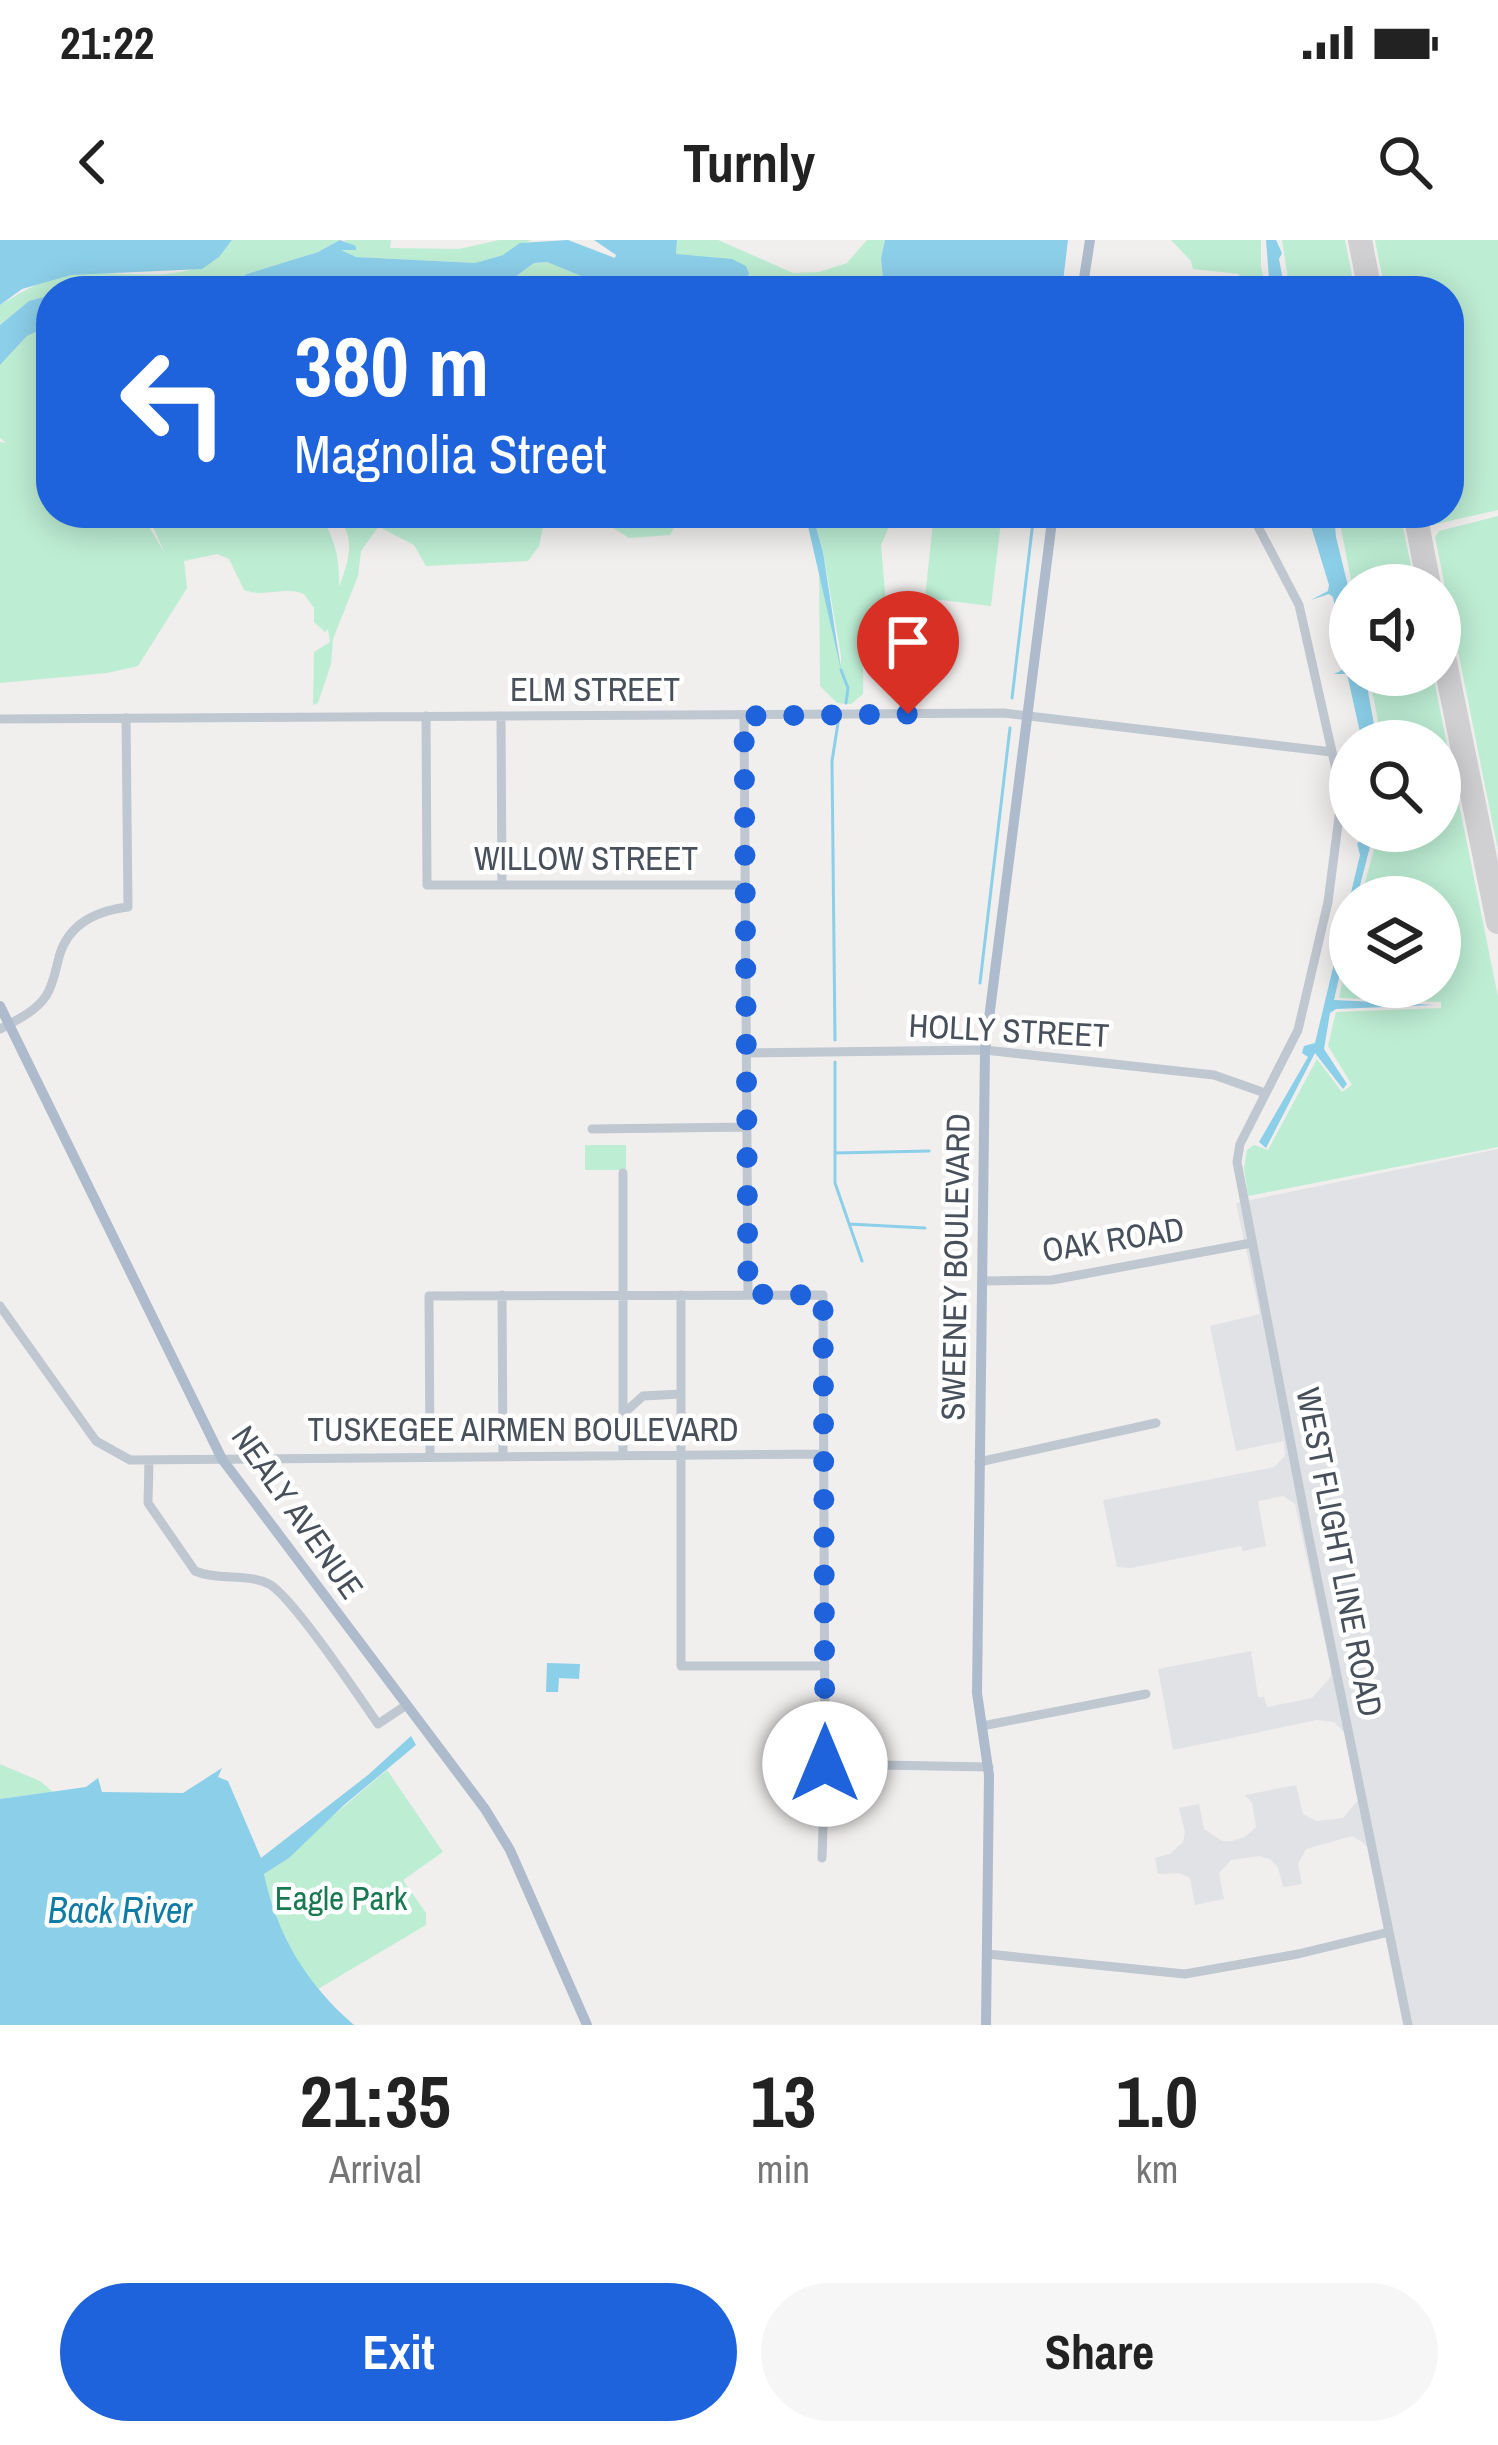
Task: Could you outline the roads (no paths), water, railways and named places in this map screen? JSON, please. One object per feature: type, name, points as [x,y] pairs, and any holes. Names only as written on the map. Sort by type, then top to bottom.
[{"type":"main road","points":[[1084,276],[1090,240]]},
{"type":"main road","name":"SWEENEY BOULEVARD","points":[[986,2025],[989,1767],[977,1693],[986,1050],[1051,528]]},
{"type":"main road","name":"NEALY AVENUE","points":[[0,1006],[4,1027],[222,1459],[485,1809],[510,1850],[587,2025]]},
{"type":"street","name":"WEST FLIGHT LINE ROAD","points":[[1259,528],[1299,605],[1329,739]]},
{"type":"street","name":"ELM STREET","points":[[0,719],[1027,714],[1329,752]]},
{"type":"street","name":"WILLOW STREET","points":[[426,716],[427,885],[745,885]]},
{"type":"street","points":[[501,716],[502,885]]},
{"type":"street","points":[[744,716],[748,1294]]},
{"type":"street","points":[[4,1027],[36,1009],[49,992],[64,942],[74,928],[105,910],[128,907],[127,718]]},
{"type":"street","name":"WEST FLIGHT LINE ROAD","points":[[1334,852],[1328,902],[1298,1030],[1240,1144],[1237,1162],[1408,2025]]},
{"type":"street","name":"HOLLY STREET","points":[[747,1053],[986,1050],[1214,1075],[1265,1093]]},
{"type":"street","points":[[592,1129],[747,1127]]},
{"type":"street","points":[[623,1173],[623,1455]]},
{"type":"street","name":"OAK ROAD","points":[[982,1281],[1052,1280],[1251,1243]]},
{"type":"street","points":[[502,1295],[503,1457]]},
{"type":"street","points":[[681,1295],[681,1666],[825,1666]]},
{"type":"street","points":[[430,1457],[429,1296],[823,1295],[822,1858]]},
{"type":"street","points":[[0,1306],[96,1441],[130,1460],[149,1460],[148,1503],[195,1570],[207,1576],[257,1580],[283,1594],[379,1724],[405,1706]]},
{"type":"street","points":[[623,1414],[643,1396],[681,1394]]},
{"type":"street","points":[[980,1462],[1156,1423]]},
{"type":"street","name":"TUSKEGEE AIRMEN BOULEVARD","points":[[149,1460],[824,1454]]},
{"type":"street","points":[[982,1726],[1145,1694]]},
{"type":"street","points":[[825,1764],[989,1767]]},
{"type":"street","points":[[987,1954],[1185,1974],[1389,1932]]},
{"type":"water","points":[[0,240],[232,240],[202,269],[36,276],[36,285],[0,305]]},
{"type":"water","points":[[340,240],[356,246],[356,250],[341,250],[356,257],[475,263],[503,255],[520,243],[568,240],[615,258],[594,240],[677,240],[676,254],[732,259],[746,266],[749,274],[581,276],[547,262],[534,263],[516,276],[244,276]]},
{"type":"water","points":[[885,240],[1068,240],[1064,276],[883,276]]},
{"type":"water","points":[[1266,240],[1276,240],[1282,253],[1282,276],[1269,276]]},
{"type":"water","points":[[36,299],[36,332],[0,365],[0,325]]},
{"type":"water","points":[[808,528],[816,528],[823,552],[841,670]]},
{"type":"water","points":[[1312,528],[1335,528],[1343,564],[1329,564],[1329,585]]},
{"type":"water","points":[[1352,696],[1369,696],[1373,720],[1357,720]]},
{"type":"water","points":[[1369,852],[1362,876],[1355,876],[1360,855]]},
{"type":"water","points":[[1329,985],[1329,1008],[1360,1008],[1330,1013],[1324,1049],[1347,1084],[1343,1089],[1315,1053],[1266,1148],[1259,1142],[1308,1057],[1302,1053],[1304,1046],[1315,1043]]},
{"type":"water","points":[[547,1663],[580,1664],[579,1679],[559,1678],[558,1692],[546,1692]]},
{"type":"water","name":"Back River","points":[[411,1736],[416,1745],[289,1858],[264,1874],[296,1957],[354,2025],[0,2025],[0,1799],[86,1787],[98,1778],[102,1792],[183,1793],[222,1768],[218,1777],[228,1781],[261,1858]]},
{"type":"waterway","points":[[1012,698],[1032,528]]},
{"type":"waterway","points":[[841,670],[848,688],[846,703]]},
{"type":"waterway","points":[[835,1040],[832,761],[838,723]]},
{"type":"waterway","points":[[980,983],[1010,728]]},
{"type":"waterway","points":[[835,1062],[835,1183],[862,1261]]},
{"type":"waterway","points":[[835,1153],[929,1151]]},
{"type":"waterway","points":[[849,1224],[925,1228]]},
{"type":"waterway","points":[[830,1822],[831,1777]]},
{"type":"park label","name":"Eagle Park","points":[[341,1898]]}]
